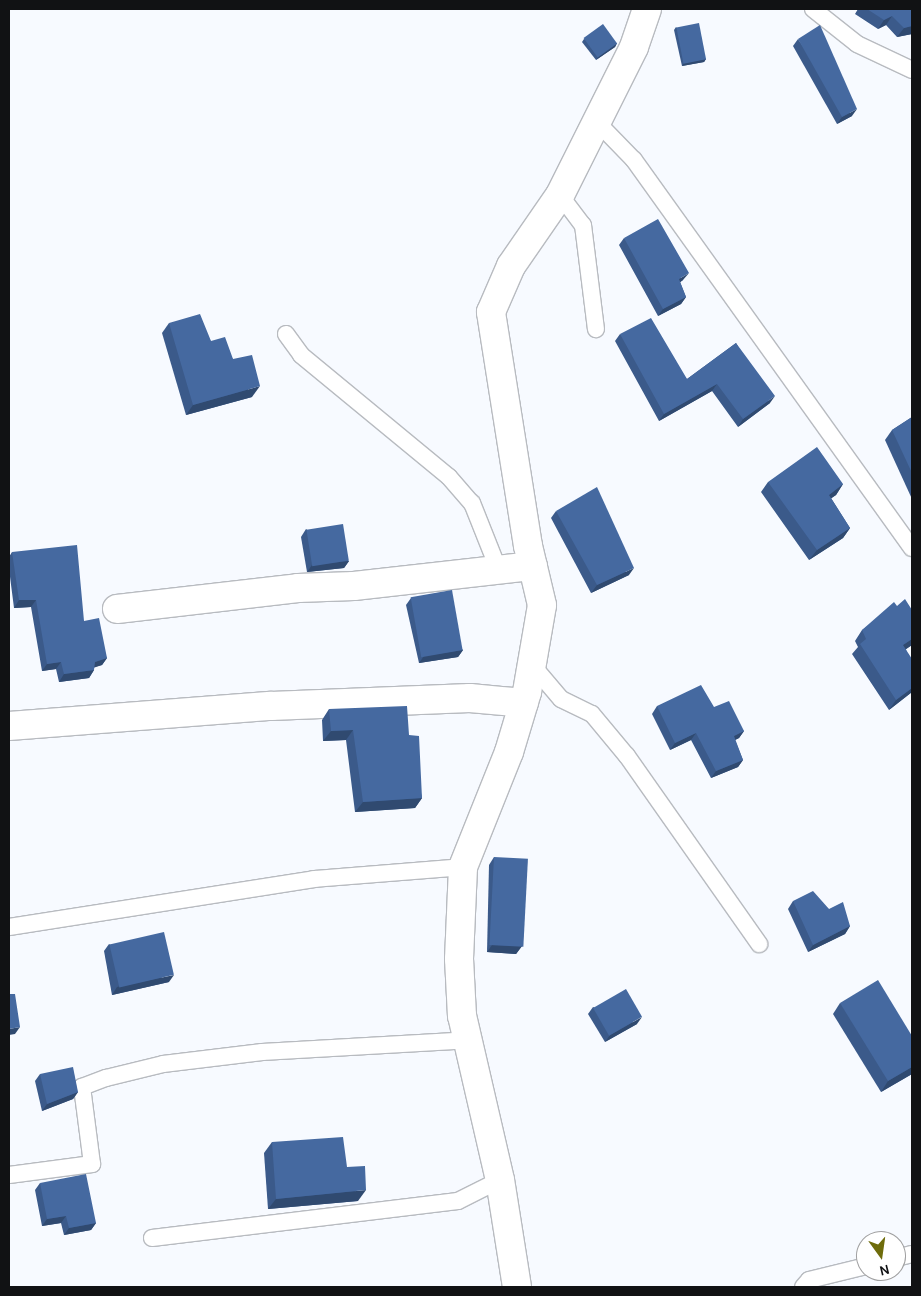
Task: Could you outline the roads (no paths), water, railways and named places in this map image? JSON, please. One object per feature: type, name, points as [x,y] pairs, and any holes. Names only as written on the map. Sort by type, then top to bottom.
[{"type":"street","points":[[517,1287],[500,1180],[462,1016],[459,959],[463,868],[509,752],[524,703],[533,666],[542,605],[533,566],[504,406],[491,312],[511,266],[560,195],[634,47],[647,9]]},
{"type":"street","points":[[117,609],[298,588],[354,586],[533,566]]},
{"type":"street","points":[[9,726],[271,706],[470,698],[524,703]]},
{"type":"lane","points":[[813,9],[857,44],[912,70]]},
{"type":"lane","points":[[597,122],[634,160],[652,184],[912,548]]},
{"type":"lane","points":[[560,195],[583,225],[596,329]]},
{"type":"lane","points":[[286,334],[302,355],[449,477],[472,503],[499,571]]},
{"type":"lane","points":[[533,666],[561,699],[592,714],[621,749],[759,944]]},
{"type":"lane","points":[[9,927],[314,879],[463,868]]},
{"type":"lane","points":[[9,1175],[92,1164],[82,1087],[106,1078],[163,1064],[262,1052],[468,1040]]},
{"type":"lane","points":[[152,1238],[458,1201],[500,1180]]},
{"type":"lane","points":[[803,1287],[809,1280],[856,1268]]}]
